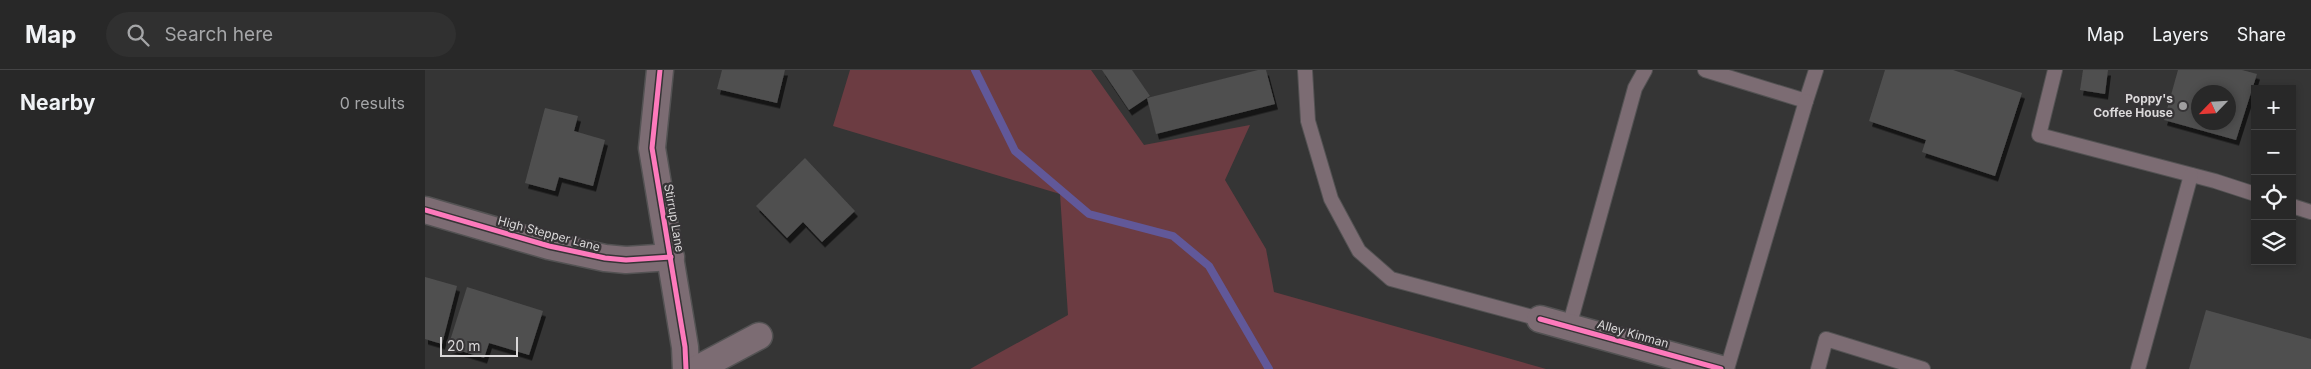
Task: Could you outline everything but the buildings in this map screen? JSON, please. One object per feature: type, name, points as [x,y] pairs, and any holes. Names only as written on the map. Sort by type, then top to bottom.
[{"type":"street","name":"Stirrup Lane","points":[[660,70],[652,148],[671,257],[685,348],[686,369]]},
{"type":"street","name":"High Stepper Lane","points":[[425,210],[549,246],[605,258],[626,260],[671,257]]},
{"type":"street","name":"Alley Kinman","points":[[1541,319],[1721,369]]},
{"type":"street","points":[[697,369],[759,336]]},
{"type":"lane","points":[[1305,70],[1308,121],[1323,173],[1331,199],[1359,251],[1391,279],[1541,319]]},
{"type":"lane","points":[[1569,327],[1635,88],[1645,70]]},
{"type":"lane","points":[[1705,70],[1806,101]]},
{"type":"lane","points":[[1727,369],[1816,70]]},
{"type":"lane","points":[[2055,70],[2039,135],[2251,193]]},
{"type":"lane","points":[[2138,369],[2191,175]]},
{"type":"lane","points":[[2296,207],[2311,212]]},
{"type":"lane","points":[[1818,369],[1826,339],[1923,369]]},
{"type":"shaded area","points":[[850,70],[1091,70],[1144,145],[1250,125],[1225,180],[1266,249],[1274,292],[1546,369],[970,369],[1068,315],[1060,194],[833,126]]},
{"type":"waterway","points":[[975,70],[1015,151],[1089,214],[1173,236],[1209,266],[1269,369]]},
{"type":"cycle path","points":[[660,70],[652,148],[685,347],[686,369]]},
{"type":"cycle path","points":[[425,210],[549,246],[605,258],[626,260],[671,257]]},
{"type":"cycle path","points":[[1540,319],[1721,369]]},
{"type":"place","name":"Poppy's Coffee House","points":[[2183,106]]}]
